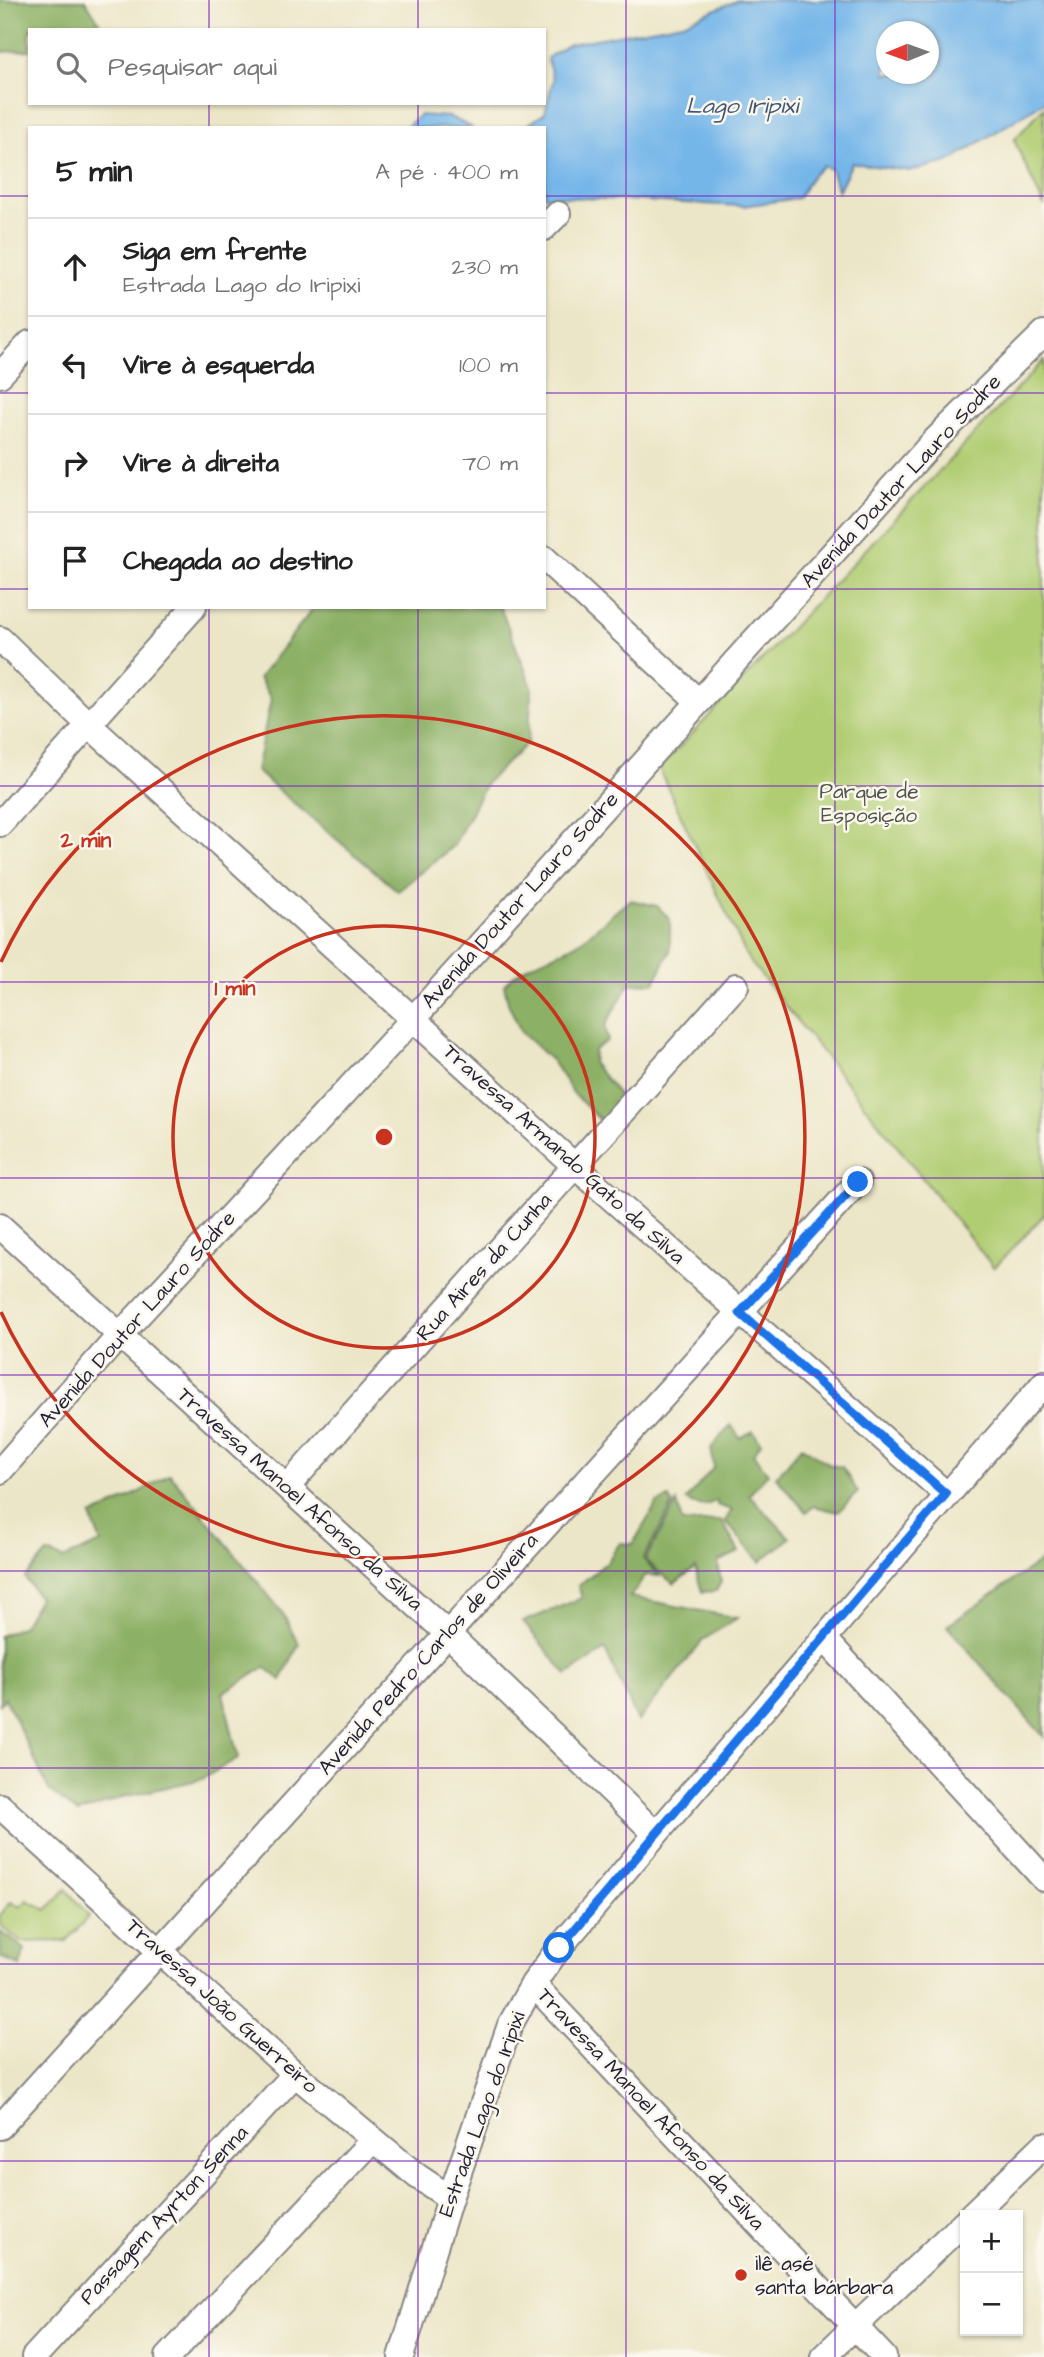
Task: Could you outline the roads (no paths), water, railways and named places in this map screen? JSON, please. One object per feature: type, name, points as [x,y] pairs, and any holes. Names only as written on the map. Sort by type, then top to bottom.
[{"type":"street","name":"Avenida Doutor Lauro Sodre","points":[[0,1471],[119,1336],[414,1018],[933,443],[1044,333]]},
{"type":"street","points":[[0,375],[28,345]]},
{"type":"street","points":[[546,560],[698,701]]},
{"type":"street","points":[[0,824],[192,609]]},
{"type":"street","name":"Travessa Armando Gato da Silva","points":[[0,639],[88,724],[575,1166],[946,1494]]},
{"type":"street","name":"Rua Aires da Cunha","points":[[288,1486],[736,986]]},
{"type":"street","name":"Avenida Pedro Carlos de Oliveira","points":[[0,2127],[858,1182]]},
{"type":"street","name":"Travessa Manoel Afonso da Silva","points":[[0,1226],[447,1633],[656,1834]]},
{"type":"street","name":"Estrada Lago do Iripixi","points":[[401,2357],[450,2198],[510,2025],[533,1984],[559,1948],[1044,1383]]},
{"type":"street","points":[[824,1638],[1044,1880]]},
{"type":"street","name":"Travessa João Guerreiro","points":[[0,1807],[160,1948],[295,2074],[373,2140],[450,2198]]},
{"type":"street","name":"Travessa Manoel Afonso da Silva","points":[[533,1984],[884,2357]]},
{"type":"street","name":"Passagem Ayrton Senna","points":[[34,2357],[295,2074]]},
{"type":"street","points":[[168,2357],[373,2140]]},
{"type":"street","points":[[976,2210],[1044,2145]]},
{"type":"street","points":[[823,2357],[960,2226]]},
{"type":"water","name":"Lago Iripixi","points":[[738,0],[1044,0],[1044,102],[948,162],[910,171],[852,163],[838,191],[831,169],[823,166],[812,176],[798,198],[743,206],[546,196],[546,126],[526,126],[545,113],[553,80],[547,58],[569,44],[683,23]]},
{"type":"water","points":[[420,115],[450,117],[469,126],[407,126]]},
{"type":"place","name":"ilê asé santa bárbara","points":[[741,2275]]},
{"type":"park label","name":"Parque de Esposição","points":[[869,803]]}]
